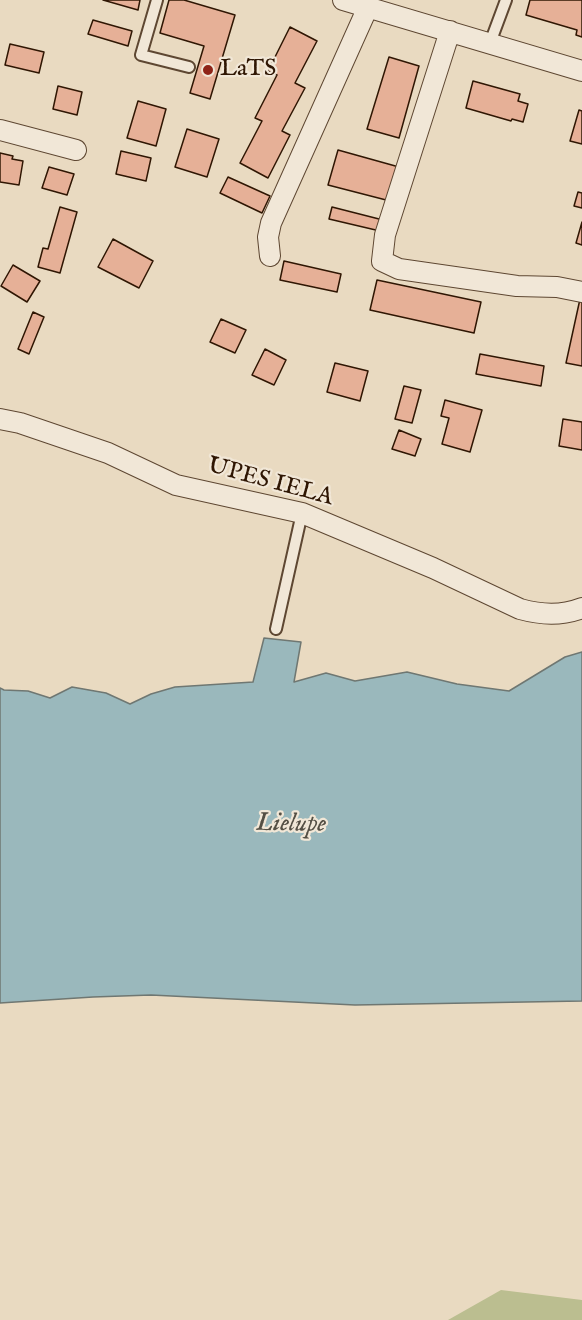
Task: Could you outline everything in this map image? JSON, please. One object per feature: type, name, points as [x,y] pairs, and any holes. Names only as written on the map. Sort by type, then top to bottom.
[{"type":"street","points":[[343,0],[582,71]]},
{"type":"street","points":[[270,256],[268,237],[271,223],[368,7]]},
{"type":"street","points":[[450,31],[385,235],[382,261],[399,269],[411,271],[508,285],[557,287],[582,292]]},
{"type":"street","points":[[0,130],[76,150]]},
{"type":"street","name":"UPES IELA","points":[[0,419],[20,423],[108,453],[176,485],[302,513],[433,568],[506,604],[533,613],[556,615],[582,608]]},
{"type":"lane","points":[[157,0],[141,55],[189,67]]},
{"type":"lane","points":[[490,43],[506,0]]},
{"type":"lane","points":[[276,629],[302,513]]},
{"type":"green space","points":[[501,1290],[582,1300],[582,1320],[448,1320]]},
{"type":"water","name":"Lielupe","points":[[264,638],[301,642],[294,682],[326,673],[355,681],[407,672],[457,684],[509,691],[565,657],[582,652],[582,1001],[355,1005],[151,995],[0,1003],[0,688],[28,691],[50,698],[72,687],[106,693],[130,704],[151,694],[175,687],[253,682]]},
{"type":"building","points":[[103,0],[140,0],[138,10]]},
{"type":"building","name":"LaTS","points":[[169,0],[184,0],[235,15],[210,99],[190,93],[204,46],[160,33]]},
{"type":"building","points":[[530,0],[582,0],[582,37],[576,35],[577,30],[526,15]]},
{"type":"building","points":[[93,20],[132,31],[128,46],[88,34]]},
{"type":"building","points":[[290,27],[317,41],[295,83],[305,88],[282,131],[290,135],[268,178],[240,163],[262,121],[255,118],[277,75],[268,71]]},
{"type":"building","points":[[10,44],[44,52],[39,73],[5,65]]},
{"type":"building","points":[[389,57],[419,66],[399,138],[367,129]]},
{"type":"building","points":[[473,81],[520,94],[518,101],[528,104],[523,122],[512,119],[511,121],[466,108]]},
{"type":"building","points":[[58,86],[82,92],[77,115],[53,109]]},
{"type":"building","points":[[138,101],[166,109],[156,146],[127,138]]},
{"type":"building","points":[[579,110],[582,111],[582,144],[570,141]]},
{"type":"building","points":[[187,129],[219,139],[207,177],[175,167]]},
{"type":"building","points":[[338,150],[399,167],[390,201],[328,185]]},
{"type":"building","points":[[121,151],[151,158],[146,181],[116,174]]},
{"type":"building","points":[[0,153],[23,161],[19,185],[0,182]]},
{"type":"building","points":[[49,167],[74,174],[67,195],[42,188]]},
{"type":"building","points":[[228,177],[270,196],[262,213],[220,193]]},
{"type":"building","points":[[578,192],[582,193],[582,208],[574,206]]},
{"type":"building","points":[[60,207],[77,212],[60,273],[38,267],[43,248],[48,249]]},
{"type":"building","points":[[332,207],[383,220],[380,231],[329,219]]},
{"type":"building","points":[[582,222],[582,245],[576,243]]},
{"type":"building","points":[[113,239],[153,261],[139,288],[98,267]]},
{"type":"building","points":[[284,261],[341,274],[337,292],[280,280]]},
{"type":"building","points":[[13,265],[40,281],[27,302],[1,286]]},
{"type":"building","points":[[377,280],[481,302],[474,333],[370,310]]},
{"type":"building","points":[[580,299],[582,299],[582,366],[566,363]]},
{"type":"building","points":[[33,312],[44,317],[29,354],[18,349]]},
{"type":"building","points":[[221,319],[246,330],[235,353],[210,342]]},
{"type":"building","points":[[265,349],[286,360],[274,385],[252,375]]},
{"type":"building","points":[[480,354],[544,366],[541,386],[476,374]]},
{"type":"building","points":[[335,363],[368,371],[360,401],[327,392]]},
{"type":"building","points":[[404,386],[421,390],[412,423],[395,419]]},
{"type":"building","points":[[445,400],[482,410],[470,452],[442,444],[449,418],[441,416]]},
{"type":"building","points":[[563,419],[582,422],[582,450],[559,446]]},
{"type":"building","points":[[399,430],[421,439],[415,456],[392,449]]},
{"type":"place","name":"LaTS","points":[[208,70]]}]
